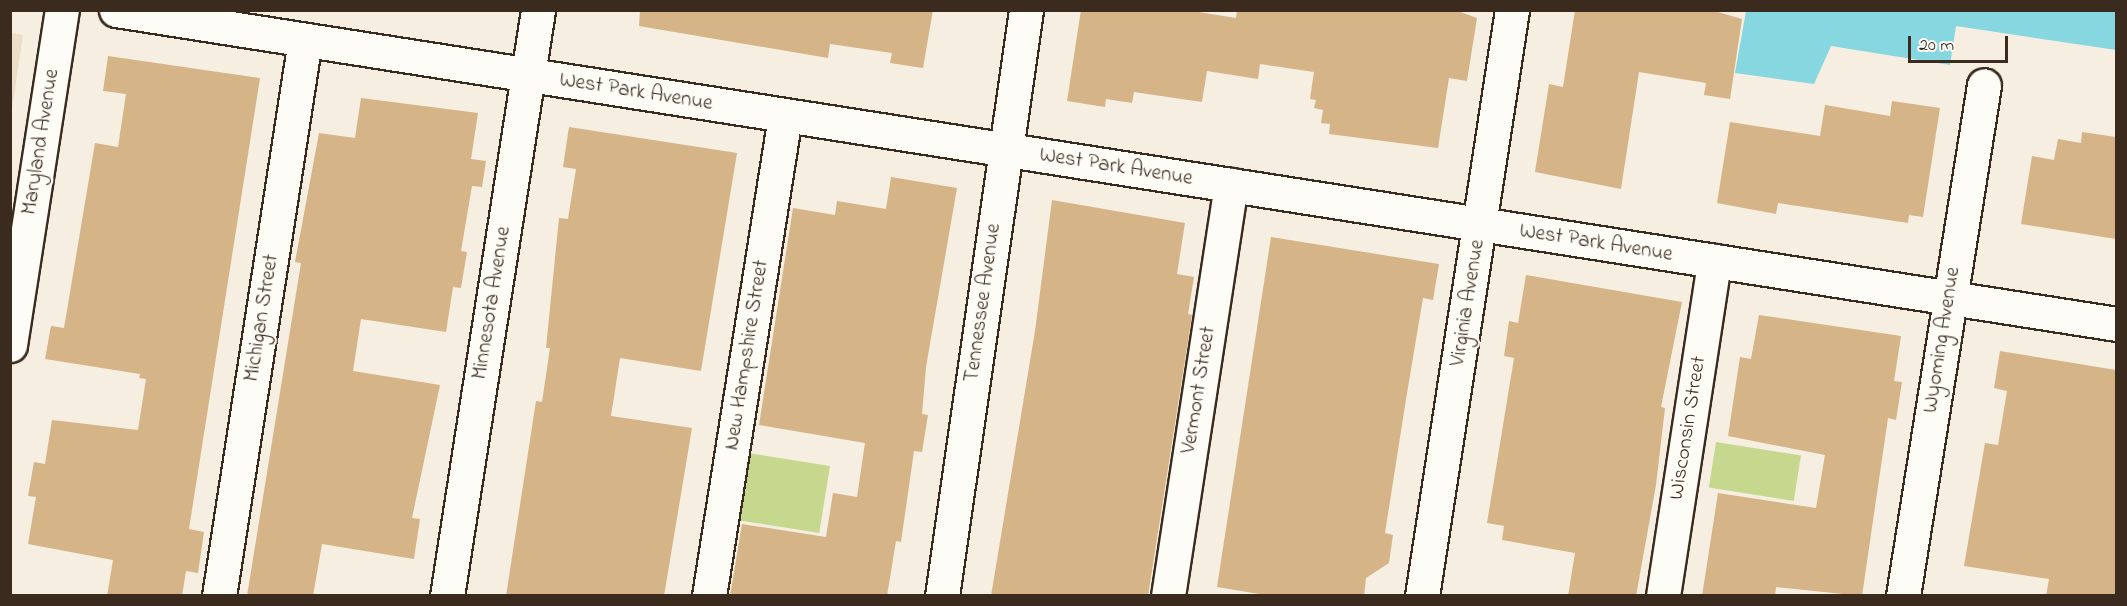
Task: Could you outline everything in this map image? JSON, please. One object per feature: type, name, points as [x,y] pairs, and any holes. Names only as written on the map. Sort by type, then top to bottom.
[{"type":"street","name":"Maryland Avenue","points":[[10,345],[62,10]]},
{"type":"street","name":"West Park Avenue","points":[[116,10],[2116,324]]},
{"type":"street","name":"Minnesota Avenue","points":[[447,596],[538,10]]},
{"type":"street","name":"Tennessee Avenue","points":[[942,596],[1004,150],[1026,10]]},
{"type":"street","name":"Virginia Avenue","points":[[1422,596],[1512,10]]},
{"type":"street","name":"Michigan Street","points":[[219,596],[304,40]]},
{"type":"street","name":"Wyoming Avenue","points":[[1903,596],[1948,298],[1984,85]]},
{"type":"street","name":"New Hampshire Street","points":[[709,596],[785,115]]},
{"type":"street","name":"Vermont Street","points":[[1168,596],[1231,185]]},
{"type":"street","name":"Wisconsin Street","points":[[1663,596],[1714,261]]},
{"type":"shaded area","points":[[10,33],[23,35],[11,116]]},
{"type":"green space","points":[[1716,442],[1801,455],[1794,501],[1709,487]]},
{"type":"green space","points":[[742,452],[830,466],[819,533],[731,519]]},
{"type":"water","points":[[1746,11],[2116,11],[2116,50],[1956,26],[1950,65],[1831,46],[1814,84],[1735,73]]},
{"type":"building","points":[[640,10],[933,10],[923,68],[890,63],[892,53],[830,44],[828,58],[639,26]]},
{"type":"building","points":[[1081,10],[1186,10],[1236,18],[1237,10],[1455,10],[1477,18],[1467,81],[1449,78],[1438,148],[1329,134],[1330,124],[1321,123],[1323,110],[1314,108],[1316,100],[1310,99],[1314,72],[1260,64],[1258,79],[1207,71],[1202,102],[1134,92],[1132,103],[1106,99],[1105,107],[1067,101]]},
{"type":"building","points":[[1575,10],[1711,10],[1742,19],[1730,99],[1704,95],[1706,83],[1639,72],[1621,189],[1535,172],[1549,84],[1563,87]]},
{"type":"building","points":[[108,56],[260,78],[189,529],[204,532],[198,573],[186,571],[182,596],[107,596],[113,560],[28,544],[36,497],[28,496],[34,462],[45,464],[52,420],[138,430],[146,379],[139,378],[140,374],[45,359],[51,326],[64,328],[95,143],[118,147],[126,94],[103,91]]},
{"type":"building","points":[[361,98],[478,113],[471,159],[486,161],[482,187],[472,186],[461,251],[467,252],[461,288],[453,287],[446,332],[361,319],[353,371],[440,385],[412,518],[420,519],[414,559],[322,544],[313,596],[247,596],[301,263],[295,262],[319,133],[355,138]]},
{"type":"building","points":[[1892,101],[1940,108],[1923,217],[1909,215],[1908,223],[1778,203],[1776,214],[1717,203],[1730,122],[1820,136],[1825,105],[1890,116]]},
{"type":"building","points":[[569,127],[737,153],[701,371],[620,358],[611,416],[692,428],[664,596],[506,596],[536,401],[542,402],[550,348],[546,348],[559,218],[568,219],[576,169],[563,167]]},
{"type":"building","points":[[2082,132],[2116,137],[2116,239],[2021,224],[2032,156],[2054,160],[2058,139],[2081,143]]},
{"type":"building","points":[[891,177],[957,188],[926,367],[922,414],[928,415],[922,452],[914,451],[901,542],[896,541],[887,596],[730,596],[742,524],[826,537],[833,493],[857,497],[865,443],[759,425],[793,208],[835,215],[837,201],[886,209]]},
{"type":"building","points":[[1052,200],[1185,223],[1177,274],[1194,277],[1188,314],[1192,315],[1148,596],[991,596],[1035,331]]},
{"type":"building","points":[[1271,237],[1439,264],[1433,300],[1423,298],[1407,393],[1385,533],[1393,535],[1389,563],[1366,578],[1364,596],[1271,596],[1217,587]]},
{"type":"building","points":[[1526,275],[1682,302],[1661,407],[1665,408],[1656,485],[1636,596],[1568,596],[1575,553],[1502,540],[1504,526],[1487,523],[1514,358],[1504,356],[1509,321],[1518,323]]},
{"type":"building","points":[[1759,315],[1901,336],[1894,381],[1902,382],[1896,420],[1888,418],[1862,596],[1776,587],[1775,596],[1702,596],[1718,493],[1816,508],[1825,455],[1728,436],[1740,357],[1751,359]]},
{"type":"building","points":[[2000,351],[2116,370],[2116,596],[2046,596],[2049,579],[1964,566],[1985,443],[1998,445],[2007,391],[1994,388]]}]
